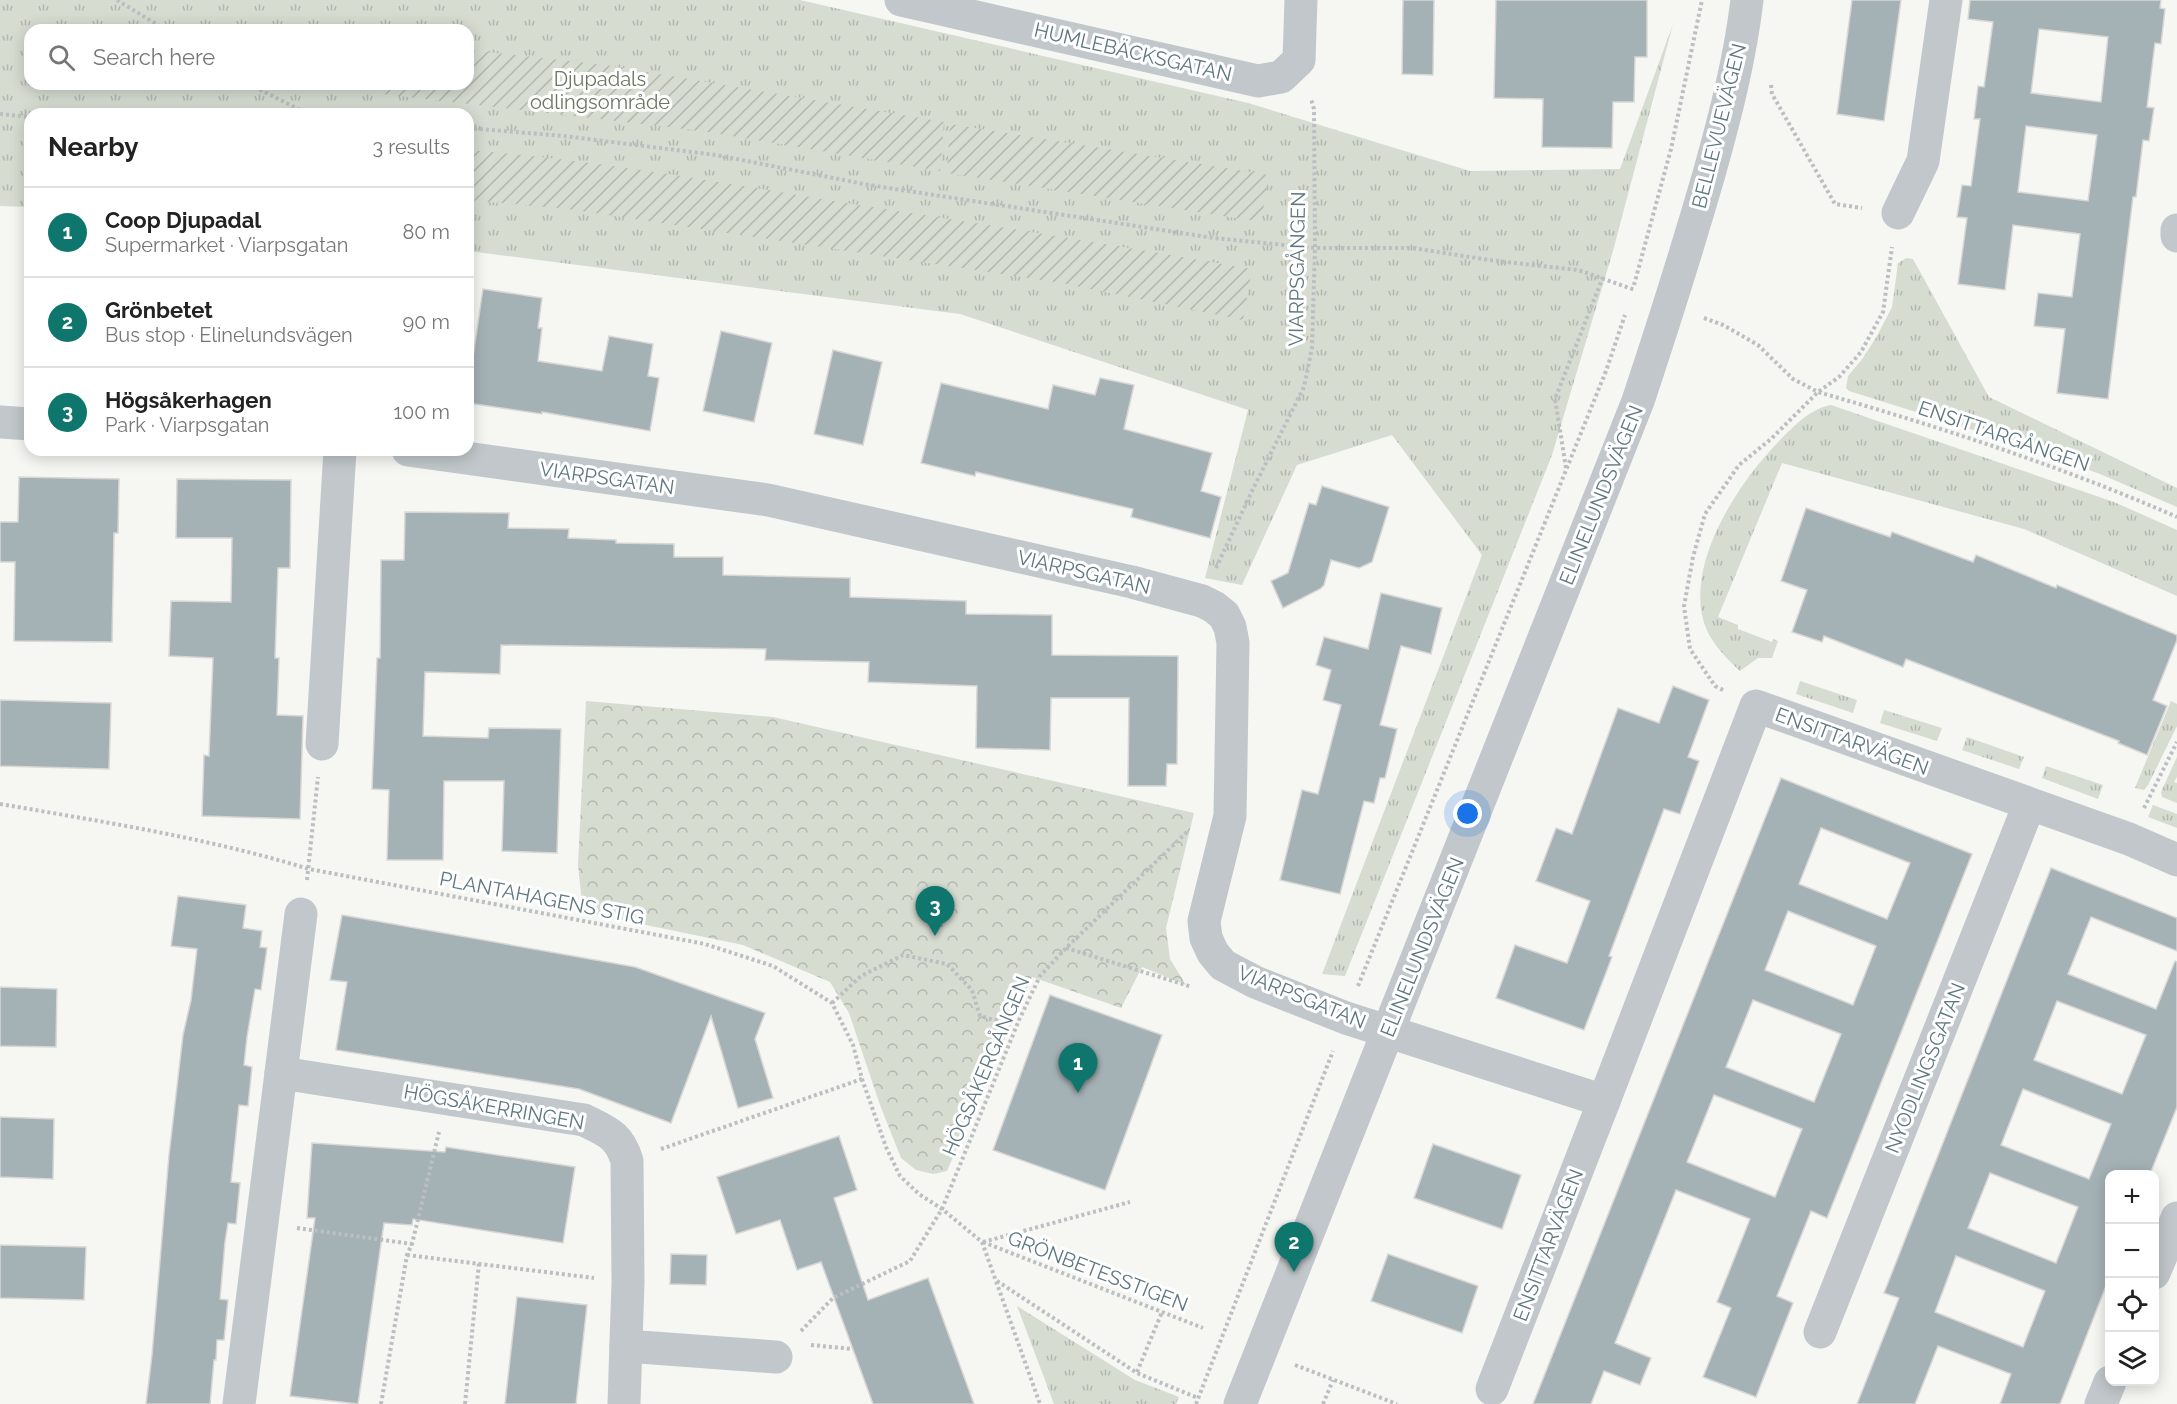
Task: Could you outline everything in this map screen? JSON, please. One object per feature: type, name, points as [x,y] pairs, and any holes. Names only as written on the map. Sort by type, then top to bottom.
[{"type":"street","name":"HUMLEBÄCKSGATAN","points":[[901,0],[1258,81],[1281,77],[1299,60]]},
{"type":"street","points":[[1299,60],[1301,0]]},
{"type":"street","name":"BELLEVUEVÄGEN","points":[[1687,252],[1730,96],[1748,0]]},
{"type":"street","points":[[1898,213],[1923,161],[1946,0]]},
{"type":"street","points":[[2177,230],[2177,236]]},
{"type":"street","name":"ELINELUNDSVÄGEN","points":[[1240,1404],[1638,401],[1687,252]]},
{"type":"street","points":[[0,422],[24,424]]},
{"type":"street","points":[[322,744],[340,456]]},
{"type":"street","name":"VIARPSGATAN","points":[[451,456],[768,500],[1131,582],[1202,601],[1224,615],[1230,627],[1233,643],[1230,816],[1208,900],[1204,921],[1206,938],[1213,953],[1223,965],[1255,982],[1346,1018],[1389,1030]]},
{"type":"street","name":"ENSITTARVÄGEN","points":[[1492,1389],[1756,706],[2129,839],[2177,860]]},
{"type":"street","name":"NYODLINGSGATAN","points":[[1820,1332],[2029,805]]},
{"type":"street","points":[[239,1404],[301,914]]},
{"type":"street","points":[[1389,1030],[1604,1101]]},
{"type":"street","name":"HÖGSÅKERRINGEN","points":[[281,1073],[584,1120],[607,1131],[622,1145],[627,1161],[628,1282],[624,1404]]},
{"type":"street","points":[[2159,1261],[2177,1218]]},
{"type":"street","points":[[626,1346],[782,1350]]},
{"type":"street","points":[[2101,1404],[2108,1386]]},
{"type":"path","points":[[117,0],[158,24]]},
{"type":"path","points":[[1630,300],[1671,148],[1702,0]]},
{"type":"path","name":"VIARPSGÅNGEN","points":[[1202,601],[1252,491],[1304,387],[1312,348],[1315,248],[1314,109],[1299,60]]},
{"type":"path","points":[[1756,706],[1714,686],[1690,649],[1684,606],[1691,567],[1705,514],[1739,465],[1771,439],[1818,392],[1839,377],[1861,352],[1882,312],[1898,213],[1835,204],[1772,94],[1771,83]]},
{"type":"path","points":[[261,90],[296,108]]},
{"type":"path","points":[[0,114],[24,116]]},
{"type":"path","name":"ENSITTARGÅNGEN","points":[[474,128],[564,136],[716,155],[869,185],[1214,238],[1315,248],[1413,248],[1489,260],[1578,270],[1603,277],[1723,325],[1758,345],[1793,379],[1818,392],[2017,454],[2127,495],[2177,517]]},
{"type":"path","points":[[1566,469],[1555,399],[1603,277]]},
{"type":"path","points":[[1196,1404],[1346,1018],[1606,371],[1627,310]]},
{"type":"path","points":[[2129,839],[2177,742]]},
{"type":"path","points":[[301,914],[309,869],[322,744]]},
{"type":"path","name":"PLANTAHAGENS STIG","points":[[0,804],[162,832],[263,855],[309,869],[705,944],[772,966],[832,1003]]},
{"type":"path","name":"HÖGSÅKERGÅNGEN","points":[[782,1350],[833,1298],[910,1262],[942,1209],[1019,1020],[1040,976],[1193,826]]},
{"type":"path","points":[[1066,948],[1198,989]]},
{"type":"path","points":[[1019,1020],[994,1020],[980,1016],[972,990],[947,964],[903,955],[861,976],[832,1003],[854,1045],[862,1079],[886,1146],[900,1176],[919,1194],[942,1209],[982,1242],[1040,1404]]},
{"type":"path","points":[[627,1161],[862,1079]]},
{"type":"path","points":[[381,1404],[407,1255],[412,1244],[448,1098]]},
{"type":"path","points":[[982,1242],[1130,1202]]},
{"type":"path","points":[[261,1223],[412,1244]]},
{"type":"path","name":"GRÖNBETESSTIGEN","points":[[982,1242],[1203,1328]]},
{"type":"path","points":[[407,1255],[628,1282]]},
{"type":"path","points":[[465,1404],[479,1263]]},
{"type":"path","points":[[996,1281],[1137,1372],[1198,1398]]},
{"type":"path","points":[[1137,1372],[1162,1312]]},
{"type":"path","points":[[782,1350],[853,1349]]},
{"type":"path","points":[[1286,1362],[1396,1404]]},
{"type":"path","points":[[1323,1404],[1333,1380]]},
{"type":"green space","points":[[0,0],[800,0],[1248,103],[1470,171],[1620,169],[1673,24],[1613,251],[1552,455],[1345,976],[1322,974],[1482,555],[1392,435],[1297,465],[1242,585],[1205,578],[1248,410],[960,314],[474,252],[474,108],[24,108],[24,207],[0,206]]},
{"type":"green space","name":"Djupadals odlingsområde","points":[[474,51],[606,65],[944,122],[940,171],[702,131],[382,94],[382,90],[474,90]]},
{"type":"green space","points":[[950,124],[1269,175],[1261,222],[947,173]]},
{"type":"green space","name":"Djupadals odlingsområde","points":[[474,150],[664,173],[1252,269],[1243,320],[1061,283],[568,209],[474,201]]},
{"type":"green space","points":[[1906,258],[1913,259],[1989,397],[2177,488],[2177,507],[2100,474],[2005,440],[1849,391],[1846,388],[1848,376],[1863,358],[1892,307],[1898,263]]},
{"type":"green space","points":[[1831,405],[2114,502],[2177,530],[2177,596],[2024,529],[1782,463],[1718,617],[1738,625],[1738,629],[1772,642],[1773,639],[1778,641],[1772,658],[1758,658],[1740,671],[1712,639],[1702,615],[1700,592],[1704,567],[1712,543],[1736,495],[1767,454],[1805,417],[1817,409]]},
{"type":"green space","points":[[1800,681],[1857,700],[1853,713],[1796,694]]},
{"type":"green space","points":[[586,701],[773,717],[1194,813],[1166,928],[1170,959],[1186,985],[1142,967],[1121,1008],[1032,977],[947,1171],[933,1174],[916,1170],[901,1158],[880,1105],[849,1013],[830,982],[743,945],[583,912],[578,865]]},
{"type":"green space","points":[[2171,701],[2177,704],[2177,726],[2148,785],[2144,790],[2135,788]]},
{"type":"green space","points":[[1884,710],[1942,728],[1937,741],[1880,723]]},
{"type":"green space","points":[[1967,737],[2024,757],[2019,769],[1962,750]]},
{"type":"green space","points":[[2177,757],[2177,777],[2174,782],[2177,783],[2177,803],[2162,797],[2161,792]]},
{"type":"green space","points":[[2046,766],[2103,785],[2098,799],[2042,778]]},
{"type":"green space","points":[[2153,805],[2177,814],[2177,828],[2148,817]]},
{"type":"green space","points":[[1017,1306],[1135,1380],[1179,1397],[1176,1404],[1054,1404]]},
{"type":"building","points":[[1403,0],[1434,0],[1433,75],[1402,74]]},
{"type":"building","points":[[1496,0],[1647,0],[1647,57],[1635,57],[1634,102],[1613,102],[1612,148],[1542,147],[1543,99],[1494,98]]},
{"type":"building","points":[[1852,0],[1901,0],[1884,121],[1837,114]]},
{"type":"building","points":[[1970,0],[2161,0],[2160,8],[2165,9],[2161,44],[2155,43],[2147,107],[2154,108],[2149,141],[2143,140],[2136,197],[2133,197],[2108,399],[2057,393],[2065,329],[2034,326],[2038,293],[2072,297],[2080,234],[2013,225],[2005,290],[1958,284],[1967,218],[1957,217],[1962,185],[1971,186],[1980,119],[1974,119],[1978,86],[1984,87],[1993,22],[1968,19]],"holes":[[[2039,29],[2108,37],[2101,102],[2031,93]],[[2026,126],[2097,135],[2088,201],[2018,192]]]},
{"type":"building","points":[[483,289],[542,298],[538,328],[542,328],[538,361],[602,371],[609,336],[653,344],[648,376],[659,378],[650,431],[542,412],[542,414],[474,404],[474,350]]},
{"type":"building","points":[[721,331],[772,343],[754,422],[703,411]]},
{"type":"building","points":[[833,350],[882,362],[863,445],[814,434]]},
{"type":"building","points":[[1100,378],[1134,385],[1124,429],[1212,453],[1201,491],[1221,497],[1210,538],[1131,517],[1133,509],[976,472],[975,476],[921,463],[941,383],[1048,409],[1053,385],[1095,395]]},
{"type":"building","points":[[19,477],[119,479],[118,533],[114,533],[112,642],[14,641],[15,562],[0,562],[0,522],[18,522]]},
{"type":"building","points":[[177,479],[291,480],[290,568],[278,568],[275,658],[279,658],[277,715],[303,716],[300,819],[202,816],[204,755],[209,756],[213,658],[169,656],[171,601],[231,602],[232,538],[176,538]]},
{"type":"building","points":[[1322,486],[1389,507],[1372,562],[1359,568],[1331,560],[1324,585],[1320,589],[1283,608],[1271,581],[1288,573],[1309,503],[1316,505]]},
{"type":"building","points":[[1806,508],[1890,537],[1892,532],[1973,562],[1976,555],[2056,588],[2057,585],[2177,635],[2153,700],[2167,706],[2147,755],[2118,743],[2119,741],[1906,659],[1903,667],[1824,636],[1822,642],[1792,632],[1807,590],[1781,581]]},
{"type":"building","points":[[405,512],[509,513],[508,528],[569,529],[568,538],[616,540],[616,543],[674,544],[674,557],[723,557],[723,575],[850,578],[850,597],[966,601],[966,614],[1052,615],[1052,655],[1178,656],[1177,764],[1167,764],[1166,786],[1128,786],[1129,698],[1051,698],[1050,750],[976,748],[977,686],[868,682],[869,662],[765,660],[766,649],[501,645],[500,674],[425,672],[423,736],[488,738],[489,728],[561,729],[557,853],[502,851],[504,781],[444,781],[443,860],[387,860],[389,790],[372,789],[377,658],[380,658],[381,560],[404,560]]},
{"type":"building","points":[[1381,593],[1442,608],[1431,654],[1401,646],[1380,725],[1397,729],[1385,778],[1380,778],[1374,803],[1364,801],[1340,894],[1280,880],[1302,790],[1318,794],[1341,705],[1323,700],[1331,670],[1316,665],[1324,637],[1368,649]]},
{"type":"building","points":[[1673,686],[1709,700],[1688,757],[1699,761],[1680,814],[1664,809],[1584,1030],[1496,998],[1515,945],[1567,963],[1590,901],[1536,881],[1556,828],[1572,834],[1618,708],[1659,723]]},
{"type":"building","points":[[0,700],[111,703],[109,769],[0,766]]},
{"type":"building","points":[[1781,778],[1972,854],[1827,1218],[1811,1211],[1777,1296],[1793,1303],[1756,1397],[1703,1377],[1731,1308],[1717,1302],[1750,1219],[1676,1190],[1615,1343],[1651,1358],[1640,1385],[1604,1371],[1591,1404],[1533,1404]],"holes":[[[1821,828],[1910,863],[1887,919],[1799,884]],[[1788,911],[1876,946],[1853,1005],[1765,970]],[[1753,1000],[1841,1034],[1814,1102],[1726,1067]],[[1714,1095],[1802,1129],[1775,1197],[1687,1162]]]},
{"type":"building","points":[[2051,868],[2177,918],[2177,951],[2091,917],[2068,974],[2156,1009],[2175,961],[2177,962],[2177,1107],[2152,1170],[2105,1170],[2105,1288],[2060,1404],[2000,1404],[2011,1374],[1938,1346],[1915,1404],[1857,1404],[1899,1298],[1884,1293]],"holes":[[[2057,1001],[2146,1035],[2122,1094],[2034,1060]],[[2023,1089],[2111,1124],[2089,1179],[2001,1145]],[[1990,1173],[2078,1207],[2056,1263],[1968,1228]],[[1956,1256],[2045,1291],[2023,1347],[1935,1312]]]},
{"type":"building","points":[[178,896],[246,905],[243,928],[262,931],[260,947],[267,948],[261,990],[255,989],[247,1037],[244,1065],[252,1067],[248,1106],[239,1105],[231,1182],[240,1183],[236,1224],[228,1223],[225,1242],[220,1299],[228,1300],[224,1340],[217,1340],[210,1404],[146,1404],[169,1155],[183,1035],[191,1000],[197,949],[171,946]]},
{"type":"building","points":[[342,915],[635,967],[765,1013],[755,1039],[773,1098],[738,1108],[711,1016],[671,1123],[579,1089],[336,1050],[347,982],[330,980]]},
{"type":"building","points":[[0,987],[57,989],[56,1047],[0,1046]]},
{"type":"building","points":[[1050,995],[1162,1035],[1105,1190],[993,1150]]},
{"type":"building","points":[[0,1117],[54,1119],[53,1179],[0,1177]]},
{"type":"building","points":[[839,1136],[857,1190],[834,1198],[868,1300],[928,1278],[974,1404],[873,1404],[821,1262],[797,1270],[780,1220],[736,1234],[717,1177]]},
{"type":"building","points":[[312,1143],[445,1152],[446,1147],[575,1167],[563,1243],[413,1219],[412,1225],[384,1223],[358,1404],[290,1396],[315,1218],[307,1218]]},
{"type":"building","points":[[1433,1144],[1521,1175],[1502,1229],[1414,1198]]},
{"type":"building","points":[[0,1245],[86,1247],[84,1300],[0,1298]]},
{"type":"building","points":[[671,1254],[707,1255],[706,1285],[670,1284]]},
{"type":"building","points":[[1388,1254],[1478,1286],[1462,1333],[1371,1301]]},
{"type":"building","points":[[517,1297],[587,1305],[576,1404],[505,1404]]},
{"type":"place","name":"Högsåkerhagen","points":[[935,936]]},
{"type":"place","name":"Coop Djupadal","points":[[1078,1093]]},
{"type":"place","name":"Grönbetet","points":[[1294,1272]]}]
